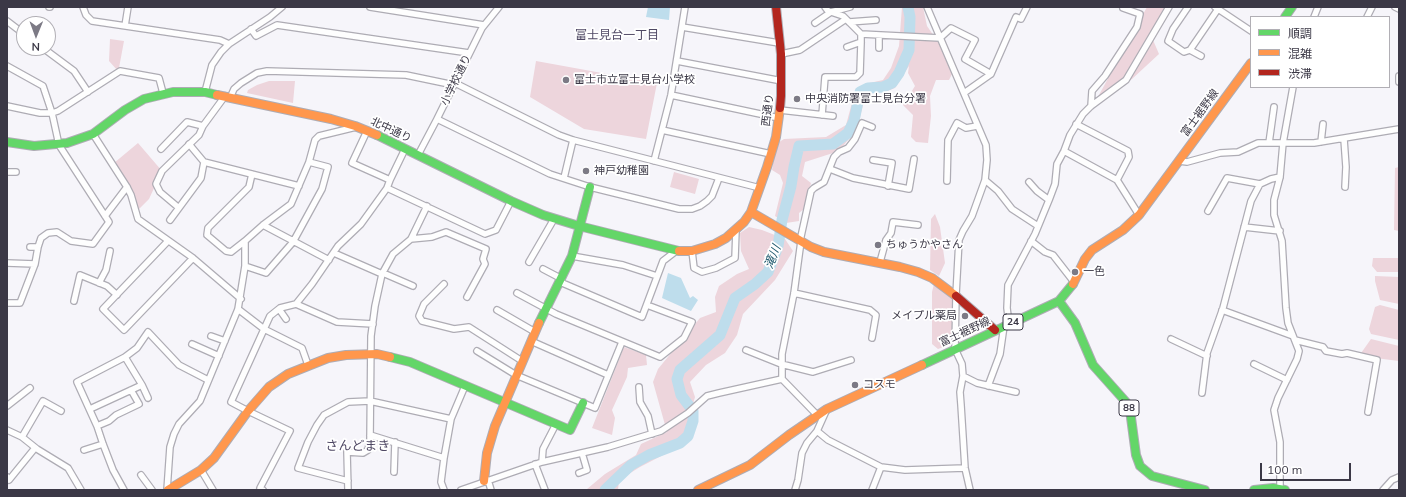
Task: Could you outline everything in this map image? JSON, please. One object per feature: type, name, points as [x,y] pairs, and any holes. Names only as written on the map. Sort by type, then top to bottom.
[{"type":"street","points":[[84,7],[86,15],[92,22],[220,40],[229,44]]},
{"type":"street","points":[[125,26],[128,7]]},
{"type":"street","points":[[205,92],[212,66],[221,52],[229,44],[270,17],[282,7]]},
{"type":"street","points":[[370,7],[484,25]]},
{"type":"street","points":[[654,161],[671,95],[685,7]]},
{"type":"street","name":"西通り","points":[[751,212],[776,137],[779,114],[782,81],[776,7]]},
{"type":"street","points":[[825,7],[828,11],[843,16],[861,34],[940,38],[951,28],[975,40],[965,59],[990,74]]},
{"type":"street","points":[[814,23],[831,12],[850,7]]},
{"type":"street","points":[[927,7],[986,145],[987,160],[985,180],[972,216],[963,231],[960,240],[956,296],[955,349],[962,364],[963,376],[960,392],[966,468],[970,490]]},
{"type":"street","points":[[964,93],[990,74],[1016,17],[1022,19],[1027,7]]},
{"type":"street","points":[[988,386],[1000,354],[1006,325],[1008,285],[1035,234],[1050,200],[1056,184],[1057,164],[1070,135],[1076,124],[1091,106],[1126,80],[1169,7]]},
{"type":"street","points":[[1188,7],[1173,29],[1168,42],[1184,52],[1190,50],[1216,8],[1250,30]]},
{"type":"street","points":[[1286,16],[1292,7]]},
{"type":"street","points":[[1368,16],[1372,7]]},
{"type":"street","points":[[1395,7],[1399,9]]},
{"type":"street","name":"小学校通り","points":[[418,155],[484,25],[497,8]]},
{"type":"street","points":[[1091,106],[1092,91],[1105,76],[1138,27],[1140,14],[1123,8]]},
{"type":"street","points":[[781,54],[800,50],[847,20],[876,20]]},
{"type":"street","points":[[7,21],[16,28]]},
{"type":"street","points":[[251,29],[256,36],[277,25],[469,53]]},
{"type":"street","points":[[682,27],[779,43]]},
{"type":"street","points":[[822,115],[826,77],[856,77],[860,72],[861,34]]},
{"type":"street","points":[[879,35],[879,48]]},
{"type":"street","points":[[847,47],[861,42]]},
{"type":"street","points":[[1190,50],[1201,56]]},
{"type":"street","points":[[54,56],[74,71],[88,92]]},
{"type":"street","points":[[677,61],[782,81]]},
{"type":"street","name":"富士裾野線","points":[[698,490],[712,487],[750,466],[789,435],[827,409],[1059,301],[1074,282],[1092,250],[1123,230],[1139,215],[1250,64]]},
{"type":"street","points":[[7,66],[42,86],[52,113],[59,145],[109,222],[93,244],[71,241],[57,232],[48,233],[41,238],[35,264],[20,303],[7,303]]},
{"type":"street","points":[[7,106],[40,113],[52,113],[58,111],[120,71],[159,78],[163,93]]},
{"type":"street","points":[[179,208],[160,192],[156,184],[162,171],[199,135],[203,126],[234,89],[257,73],[267,71],[406,74],[454,84],[573,140],[760,188]]},
{"type":"street","points":[[1399,76],[1399,82]]},
{"type":"street","points":[[1254,490],[1283,489],[1280,442],[1274,410],[1278,398],[1297,359],[1299,351],[1286,308],[1282,241],[1274,214],[1274,200],[1280,177],[1283,143],[1293,88]]},
{"type":"street","name":"北中通り","points":[[7,142],[34,146],[59,145],[93,134],[125,110],[144,99],[163,93],[187,91],[205,92],[331,119],[356,127],[406,149],[511,201],[554,219],[676,251],[692,251],[715,244],[736,230],[751,212]]},
{"type":"street","points":[[671,95],[779,114],[833,116]]},
{"type":"street","points":[[1269,143],[1274,108]]},
{"type":"street","points":[[437,119],[550,174],[590,187],[679,209],[685,210],[700,206],[707,201],[712,196],[719,178]]},
{"type":"street","points":[[161,149],[187,122],[203,126]]},
{"type":"street","points":[[818,416],[782,379],[781,364],[794,293],[799,240],[811,192],[814,188],[824,182],[834,157],[839,152],[848,148],[855,139],[862,123],[872,127]]},
{"type":"street","points":[[947,181],[948,140],[957,123],[966,128],[977,126]]},
{"type":"street","points":[[1076,124],[1128,151],[1129,157],[1117,180]]},
{"type":"street","points":[[1321,142],[1323,124]]},
{"type":"street","points":[[252,174],[249,187],[208,228],[207,235],[226,252],[231,252],[291,204],[309,162],[314,140],[319,136],[356,127]]},
{"type":"street","points":[[1179,161],[1187,162],[1220,153],[1238,152],[1258,143],[1321,142],[1399,129]]},
{"type":"street","points":[[662,130],[771,154]]},
{"type":"street","points":[[367,131],[352,163],[390,180]]},
{"type":"street","points":[[93,134],[127,187],[138,219],[193,258],[241,299]]},
{"type":"street","points":[[1344,139],[1346,167],[1345,187]]},
{"type":"street","points":[[564,178],[573,140]]},
{"type":"street","points":[[189,144],[204,162],[299,186]]},
{"type":"street","points":[[263,490],[260,488],[290,431],[231,402],[270,316],[279,309],[296,304],[312,284],[338,246],[361,224],[387,188],[406,149]]},
{"type":"street","points":[[1064,151],[1117,180],[1139,215]]},
{"type":"street","points":[[830,169],[853,178],[909,189],[914,159]]},
{"type":"street","points":[[872,160],[892,163],[888,186]]},
{"type":"street","points":[[170,220],[201,178],[204,162]]},
{"type":"street","points":[[245,266],[266,273],[293,242],[322,189],[328,167],[309,162]]},
{"type":"street","points":[[7,172],[16,172]]},
{"type":"street","points":[[1202,393],[1207,356],[1222,310],[1251,202],[1260,184],[1271,178],[1280,177]]},
{"type":"street","points":[[1208,211],[1227,178],[1260,184]]},
{"type":"street","points":[[985,180],[998,191],[1012,209],[1038,226]]},
{"type":"street","points":[[1029,182],[1037,191],[1050,200]]},
{"type":"street","points":[[105,216],[127,187]]},
{"type":"street","points":[[492,490],[486,481],[487,453],[495,426],[535,332],[572,256],[590,187]]},
{"type":"street","points":[[387,188],[485,234],[496,230],[511,201]]},
{"type":"street","points":[[348,490],[347,452],[364,453],[368,450],[370,435],[370,354],[378,289],[382,273],[393,254],[411,239],[427,206]]},
{"type":"street","points":[[751,212],[799,240],[824,252],[880,262],[918,272],[932,278],[956,296],[995,330]]},
{"type":"street","points":[[529,262],[554,219]]},
{"type":"street","points":[[880,262],[886,240],[891,233],[893,222],[918,225]]},
{"type":"street","points":[[263,225],[329,260]]},
{"type":"street","points":[[1244,227],[1280,231]]},
{"type":"street","points":[[692,251],[694,268],[702,272],[716,268],[735,258],[736,230]]},
{"type":"street","points":[[411,239],[432,237],[446,232],[486,249],[483,260],[485,264],[467,297]]},
{"type":"street","points":[[168,241],[103,309],[124,330],[193,258]]},
{"type":"street","points":[[167,490],[170,447],[174,434],[180,424],[200,401],[238,309],[241,299],[245,266],[245,241]]},
{"type":"street","points":[[1031,241],[1045,252],[1053,255],[1074,282]]},
{"type":"street","points":[[30,247],[38,248]]},
{"type":"street","points":[[99,283],[106,270],[110,250]]},
{"type":"street","points":[[542,269],[561,281],[642,317],[663,260],[676,251]]},
{"type":"street","points":[[334,253],[413,286]]},
{"type":"street","points":[[572,256],[623,265],[657,276]]},
{"type":"street","points":[[7,263],[35,264]]},
{"type":"street","points":[[74,301],[80,275],[107,286],[116,295]]},
{"type":"street","points":[[444,284],[424,304],[419,316],[422,321],[454,329],[469,327],[522,361]]},
{"type":"street","points":[[517,293],[546,309],[660,357],[684,338],[692,322],[647,305]]},
{"type":"street","points":[[794,293],[870,310],[876,315],[872,338]]},
{"type":"street","name":"88","points":[[1059,301],[1076,322],[1093,365],[1126,402],[1130,410],[1136,455],[1140,466],[1152,476],[1204,490]]},
{"type":"street","points":[[296,304],[337,322],[373,324]]},
{"type":"street","points":[[238,309],[264,328],[302,348],[308,365]]},
{"type":"street","points":[[279,309],[286,319]]},
{"type":"street","points":[[497,310],[535,332]]},
{"type":"street","points":[[1222,310],[1294,338],[1323,347],[1326,351],[1342,354],[1347,353],[1377,360],[1368,412]]},
{"type":"street","points":[[124,490],[113,470],[97,426],[77,382],[125,357],[137,348],[148,332],[179,366],[208,380]]},
{"type":"street","points":[[211,336],[225,341]]},
{"type":"street","points":[[1171,339],[1207,356]]},
{"type":"street","points":[[531,342],[608,375]]},
{"type":"street","points":[[477,351],[516,375],[595,408],[622,342]]},
{"type":"street","points":[[192,344],[219,356]]},
{"type":"street","points":[[746,350],[781,364],[813,372],[851,360]]},
{"type":"street","points":[[167,490],[201,470],[214,458],[248,411],[269,388],[288,374],[308,365],[334,357],[370,354],[410,362],[570,430],[583,403]]},
{"type":"street","points":[[125,357],[148,398]]},
{"type":"street","points":[[1254,364],[1287,380]]},
{"type":"street","points":[[963,376],[977,383],[1016,392]]},
{"type":"street","points":[[461,490],[535,464],[608,447],[661,431],[688,413],[707,396],[719,392],[782,379]]},
{"type":"street","points":[[90,409],[142,385]]},
{"type":"street","points":[[444,490],[441,482],[451,419],[465,386]]},
{"type":"street","points":[[639,387],[640,402],[648,416],[652,434]]},
{"type":"street","points":[[7,406],[30,388]]},
{"type":"street","points":[[97,426],[139,404],[131,390]]},
{"type":"street","points":[[22,437],[43,401],[60,411]]},
{"type":"street","points":[[348,480],[298,468],[308,442],[324,415],[348,402],[370,401],[451,419]]},
{"type":"street","points":[[795,490],[802,453],[816,431],[827,409]]},
{"type":"street","points":[[542,462],[543,449],[556,424]]},
{"type":"street","points":[[7,430],[22,437],[35,448],[68,468],[82,490]]},
{"type":"street","points":[[816,431],[828,440],[881,467],[905,470],[966,468]]},
{"type":"street","points":[[370,435],[444,458]]},
{"type":"street","points":[[394,472],[395,442]]},
{"type":"street","points":[[84,450],[103,444]]},
{"type":"street","points":[[7,477],[9,480],[35,448]]},
{"type":"street","points":[[579,473],[587,470],[582,453]]},
{"type":"street","points":[[535,464],[545,490]]},
{"type":"street","points":[[872,490],[881,467]]},
{"type":"street","points":[[201,470],[213,490]]},
{"type":"street","points":[[141,476],[152,490]]},
{"type":"street","points":[[1383,490],[1392,480],[1399,478]]},
{"type":"shaded area","points":[[902,7],[923,7],[927,26],[938,42],[952,74],[949,80],[936,80],[930,96],[931,116],[928,143],[916,142],[911,137],[913,115],[903,105],[915,86],[908,73],[909,66],[895,88],[885,92],[875,91],[865,84],[883,80],[891,68],[899,46]]},
{"type":"shaded area","points":[[1147,7],[1166,7],[1150,33],[1159,54],[1132,79],[1097,101],[1099,95]]},
{"type":"shaded area","points":[[110,39],[124,41],[119,68],[117,70],[109,61]]},
{"type":"shaded area","points":[[536,61],[657,83],[646,139],[584,129],[530,97]]},
{"type":"shaded area","points":[[269,81],[295,81],[293,103],[247,93],[248,90],[257,85]]},
{"type":"shaded area","points":[[856,88],[866,93],[857,129],[844,145],[833,153],[805,162],[802,176],[811,183],[805,208],[799,213],[799,221],[786,223],[775,216],[783,183],[780,175],[772,170],[776,144],[784,139],[826,137],[846,125]]},
{"type":"shaded area","points":[[138,143],[162,171],[149,199],[138,210],[114,163]]},
{"type":"shaded area","points":[[1399,167],[1399,231],[1394,230],[1395,168]]},
{"type":"shaded area","points":[[674,172],[699,179],[695,194],[670,187]]},
{"type":"shaded area","points":[[935,214],[940,227],[945,263],[939,276],[930,270],[931,219]]},
{"type":"shaded area","points":[[749,227],[762,230],[785,239],[793,251],[775,280],[743,314],[737,335],[725,353],[706,365],[690,382],[695,397],[686,429],[681,438],[667,453],[619,480],[618,490],[579,490],[587,489],[605,474],[636,455],[641,444],[667,432],[653,382],[658,369],[700,318],[716,312],[715,297],[719,286],[737,274],[749,269],[741,251],[740,233]]},
{"type":"shaded area","points":[[1373,258],[1399,258],[1399,272],[1377,272],[1372,266]]},
{"type":"shaded area","points":[[1375,276],[1399,277],[1399,304],[1380,300]]},
{"type":"shaded area","points":[[934,284],[954,298],[952,332],[946,346],[938,349],[932,344],[932,292]]},
{"type":"shaded area","points":[[1380,305],[1399,310],[1399,340],[1371,334],[1369,329],[1375,307]]},
{"type":"shaded area","points":[[1371,339],[1399,346],[1399,361],[1359,356]]},
{"type":"shaded area","points":[[624,347],[646,355],[647,365],[628,368],[627,377],[612,410],[615,418],[612,435],[592,428]]},
{"type":"water","points":[[648,7],[670,7],[669,20],[646,17]]},
{"type":"water","points":[[668,273],[681,278],[690,298],[693,296],[698,300],[691,311],[662,298]]},
{"type":"waterway","name":"滝川","points":[[605,490],[631,465],[649,455],[680,443],[688,436],[693,421],[693,411],[681,395],[677,379],[680,370],[720,335],[735,298],[755,284],[768,272],[778,246],[782,220],[799,146],[833,144],[848,133],[854,121],[860,92],[868,88],[883,87],[892,83],[899,73],[909,50],[910,17],[908,7]]},
{"type":"traffic: fast","points":[[1286,16],[1292,7]]},
{"type":"traffic: fast","points":[[7,142],[34,146],[67,143],[93,134],[125,110],[144,99],[173,92],[205,92],[217,95]]},
{"type":"traffic: fast","points":[[377,135],[511,201],[543,215],[579,226],[679,251]]},
{"type":"traffic: fast","points":[[539,323],[572,256],[590,187]]},
{"type":"traffic: fast","points":[[922,365],[1059,301],[1073,284]]},
{"type":"traffic: fast","points":[[1059,301],[1075,323],[1093,365],[1126,402],[1130,410],[1136,455],[1140,466],[1152,476],[1205,490]]},
{"type":"traffic: fast","points":[[390,357],[410,362],[570,430],[583,403]]},
{"type":"traffic: fast","points":[[1254,490],[1273,488],[1285,490]]},
{"type":"traffic: slow","points":[[1073,284],[1085,259],[1092,250],[1123,230],[1139,215],[1250,64]]},
{"type":"traffic: slow","points":[[217,95],[331,119],[355,126],[377,135]]},
{"type":"traffic: slow","points":[[679,251],[692,251],[715,244],[726,238],[744,222],[751,212],[767,167],[776,137],[780,108]]},
{"type":"traffic: slow","points":[[751,212],[811,247],[824,252],[918,272],[932,278],[956,296]]},
{"type":"traffic: slow","points":[[484,481],[487,453],[495,426],[539,323]]},
{"type":"traffic: slow","points":[[168,490],[201,470],[214,458],[248,411],[269,387],[288,374],[328,358],[346,355],[377,354],[390,357]]},
{"type":"traffic: slow","points":[[698,490],[750,465],[789,435],[827,409],[922,365]]},
{"type":"traffic: jam","points":[[776,7],[781,54],[780,108]]},
{"type":"traffic: jam","points":[[956,296],[995,330]]},
{"type":"place","name":"富士市立富士見台小学校","points":[[566,80]]},
{"type":"place","name":"中央消防署富士見台分署","points":[[797,99]]},
{"type":"place","name":"神戸幼稚園","points":[[586,171]]},
{"type":"place","name":"ちゅうかやさん","points":[[878,245]]},
{"type":"place","name":"一色","points":[[1075,272]]},
{"type":"place","name":"メイプル薬局","points":[[965,316]]},
{"type":"place","name":"コスモ","points":[[855,385]]},
{"type":"district","name":"富士見台一丁目","points":[[617,35]]},
{"type":"district","name":"さんどまき","points":[[358,446]]}]
